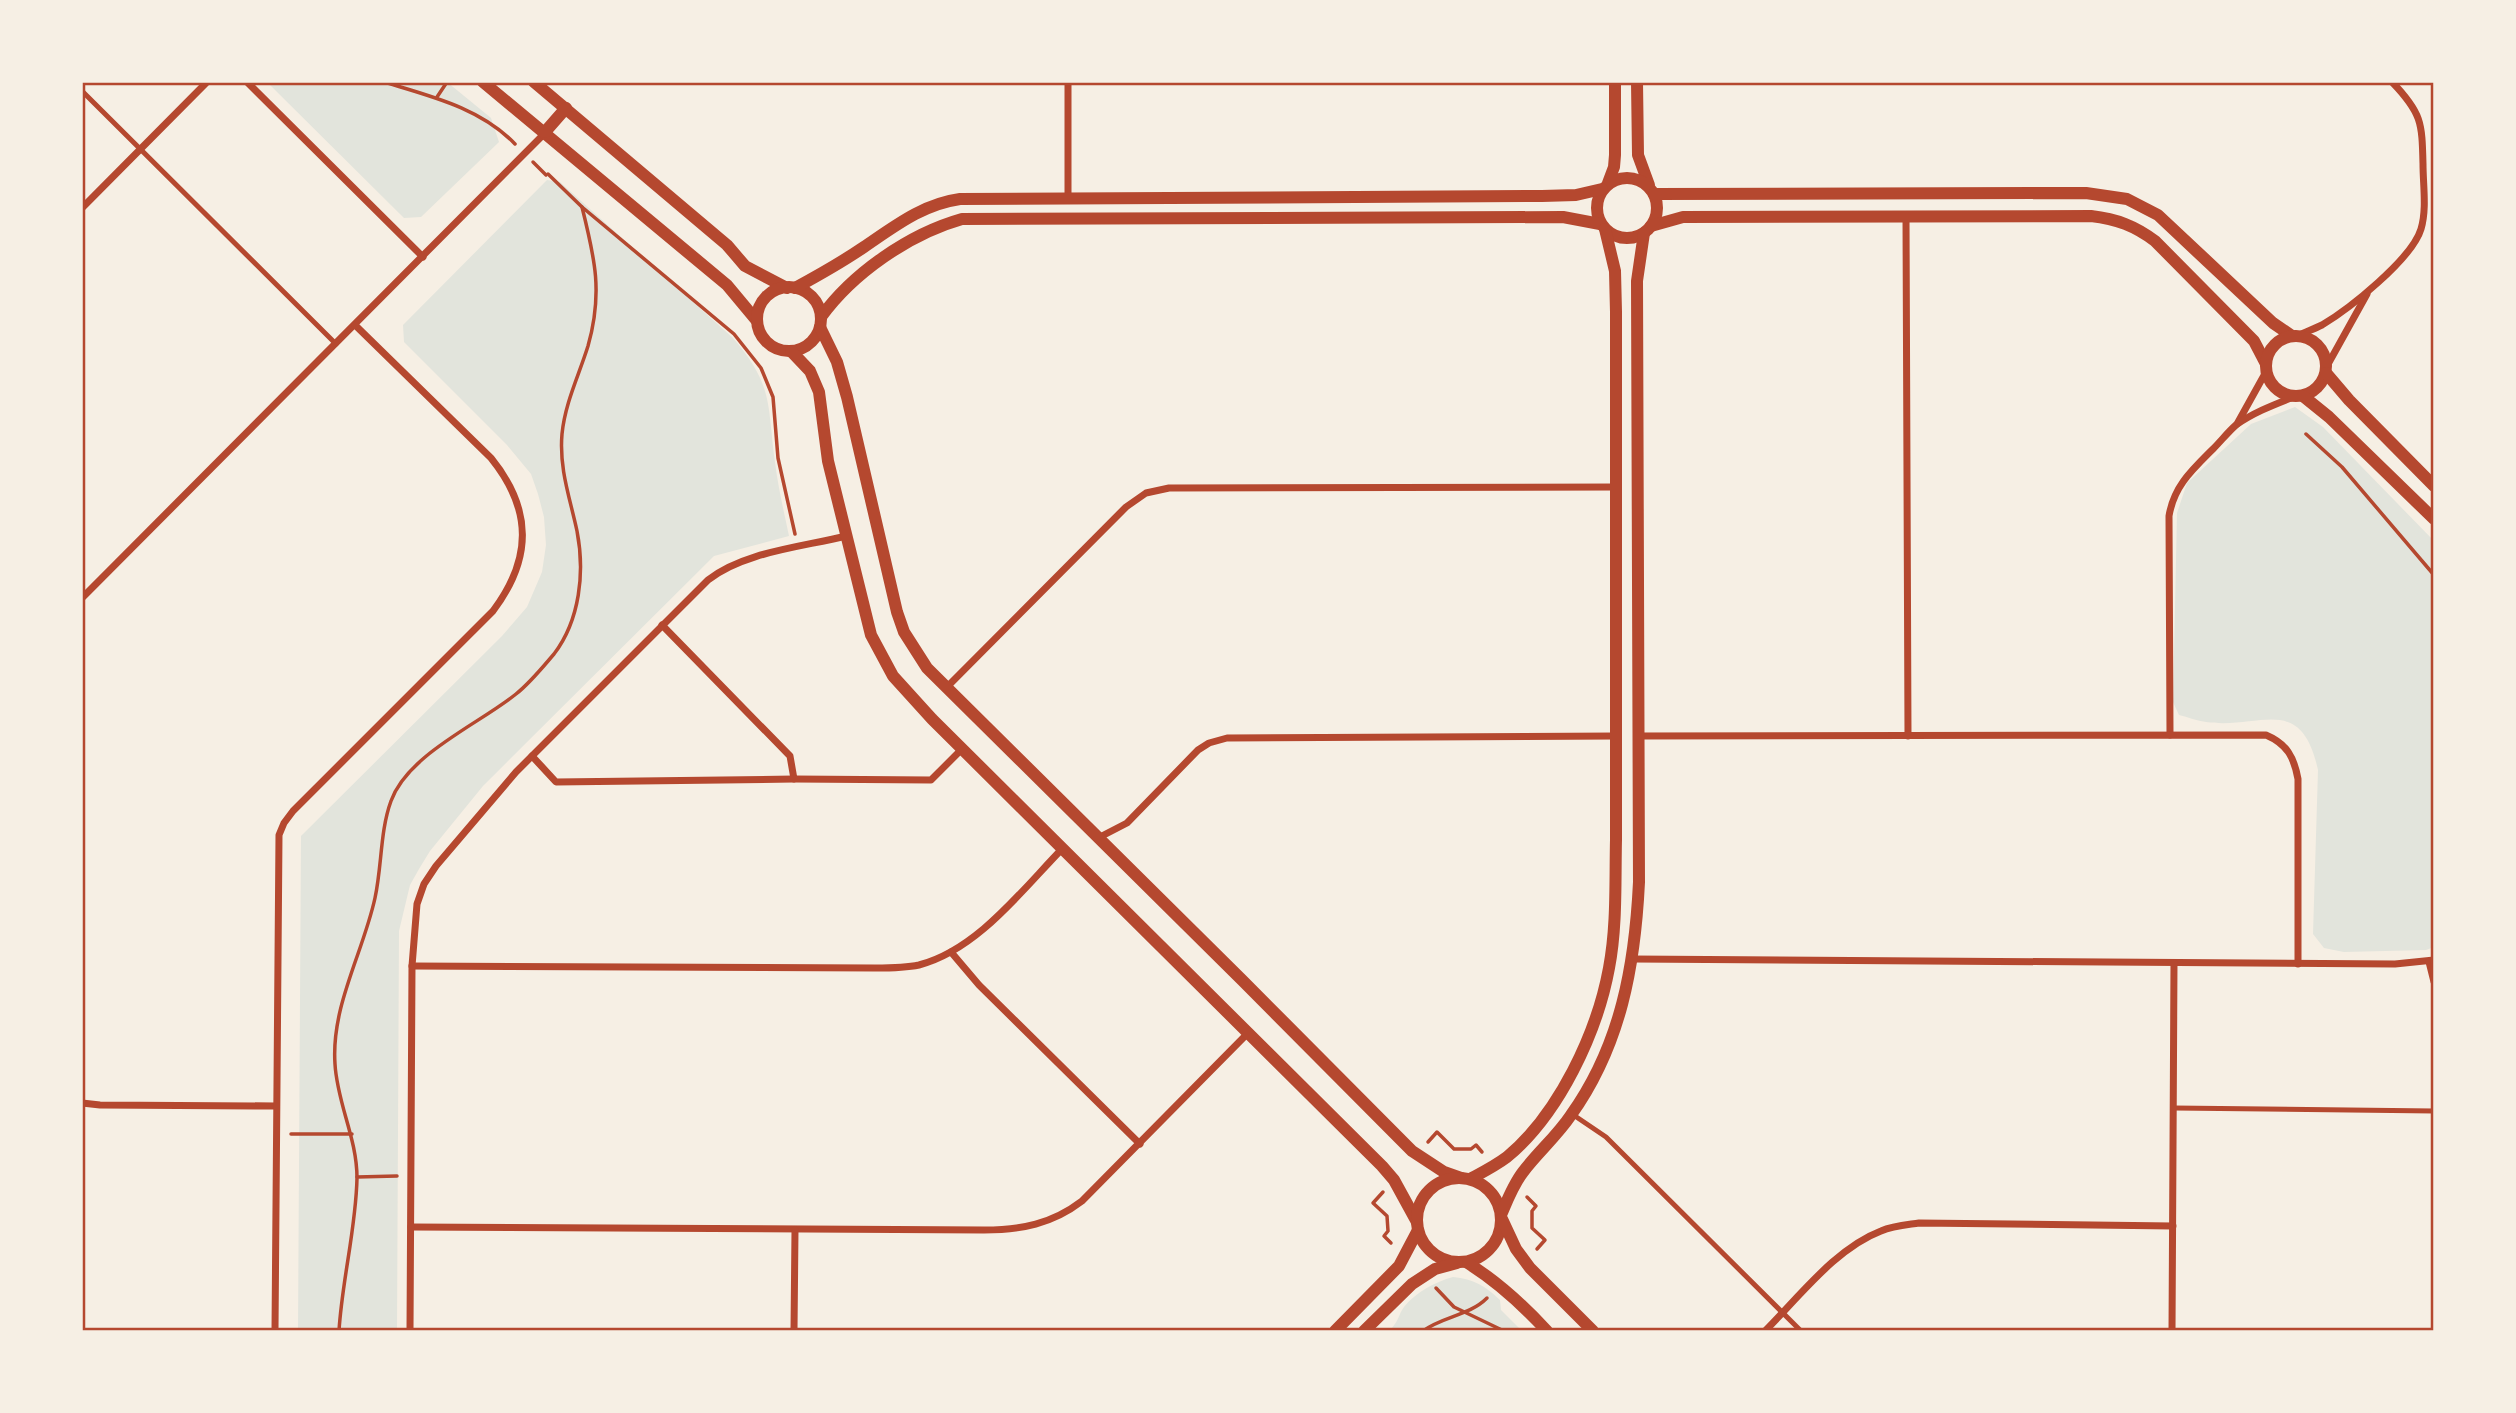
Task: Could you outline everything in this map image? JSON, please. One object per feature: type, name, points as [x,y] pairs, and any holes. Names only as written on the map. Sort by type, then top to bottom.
[{"type":"street","points":[[82,208],[207,82]]},
{"type":"street","points":[[247,82],[423,257]]},
{"type":"street","points":[[483,82],[727,285],[757,321],[765,340],[772,346],[791,351],[810,371],[819,392],[828,461],[862,605],[881,656],[905,690],[1394,1180],[1423,1243],[1433,1254],[1446,1261],[1463,1262],[1500,1285],[1547,1331]]},
{"type":"street","points":[[534,82],[727,245],[745,266],[813,298],[847,397],[887,573],[904,632],[927,668],[1417,1155],[1444,1172],[1482,1184],[1491,1192],[1525,1261],[1593,1331]]},
{"type":"street","points":[[1068,82],[1068,219]]},
{"type":"street","points":[[1335,1331],[1405,1256],[1417,1226],[1418,1208],[1424,1195],[1447,1179],[1466,1178],[1496,1165],[1519,1146],[1550,1107],[1569,1078],[1586,1042],[1610,966],[1615,907],[1615,271],[1596,202],[1614,167],[1615,82]]},
{"type":"street","points":[[1364,1331],[1412,1284],[1425,1275],[1435,1269],[1487,1252],[1495,1242],[1501,1217],[1515,1185],[1572,1114],[1594,1078],[1624,1001],[1633,959],[1639,882],[1637,281],[1647,230],[1657,211],[1638,155],[1637,82]]},
{"type":"street","points":[[2171,735],[2169,516],[2178,487],[2236,425],[2267,367],[2274,346],[2322,325],[2369,290],[2411,249],[2422,227],[2424,212],[2420,122],[2410,102],[2392,82]]},
{"type":"street","points":[[82,598],[525,154],[566,108]]},
{"type":"street","points":[[757,321],[762,302],[778,289],[791,288],[826,272],[915,213],[944,201],[1068,197],[1576,195],[1623,177],[1638,179],[1652,191],[2110,195],[2127,199],[2158,215],[2273,323],[2294,336],[2305,337],[2318,345],[2323,351],[2326,370],[2349,400],[2434,486]]},
{"type":"street","points":[[1907,194],[1908,736]]},
{"type":"street","points":[[791,351],[810,344],[836,296],[853,279],[921,235],[943,224],[962,219],[1563,217],[1603,226],[1614,235],[1624,238],[1684,217],[2091,216],[2130,225],[2155,241],[2254,341],[2273,385],[2288,395],[2299,396],[2329,417],[2434,519]]},
{"type":"street","points":[[2236,425],[2320,385],[2369,290]]},
{"type":"street","points":[[275,1331],[278,849],[284,822],[493,611],[516,575],[523,534],[521,512],[504,475],[491,458],[355,325]]},
{"type":"street","points":[[947,687],[1126,508],[1146,493],[1169,488],[1638,487]]},
{"type":"street","points":[[410,1331],[412,966],[417,904],[424,884],[488,802],[532,755],[719,571],[743,560],[846,536]]},
{"type":"street","points":[[662,625],[790,756],[794,779]]},
{"type":"street","points":[[1638,736],[2266,735],[2291,753],[2295,762],[2298,789],[2298,964]]},
{"type":"street","points":[[1098,838],[1127,823],[1209,743],[1227,738],[1615,736]]},
{"type":"street","points":[[532,755],[556,782],[931,780],[962,749]]},
{"type":"street","points":[[412,966],[898,968],[917,965],[951,952],[976,935],[1062,849]]},
{"type":"street","points":[[951,952],[979,985],[1140,1144]]},
{"type":"street","points":[[1633,959],[2298,964],[2395,964],[2431,961],[2434,982]]},
{"type":"street","points":[[2172,1331],[2174,963]]},
{"type":"street","points":[[411,1227],[1010,1230],[1031,1226],[1066,1213],[1082,1201],[1248,1033]]},
{"type":"street","points":[[82,1102],[100,1105],[276,1106]]},
{"type":"street","points":[[1765,1331],[1837,1258],[1875,1233],[1901,1226],[1919,1223],[2173,1226]]},
{"type":"street","points":[[794,1230],[794,1331]]},
{"type":"lane","points":[[82,91],[336,344]]},
{"type":"lane","points":[[2174,1108],[2434,1111]]},
{"type":"lane","points":[[1572,1114],[1606,1137],[1801,1331]]},
{"type":"path","points":[[384,82],[437,97],[504,132],[582,207],[734,334],[761,368],[773,397],[778,458],[798,548]]},
{"type":"path","points":[[437,97],[447,82]]},
{"type":"path","points":[[339,1331],[357,1177],[352,1133],[335,1067],[334,1040],[340,1008],[369,925],[391,800],[408,775],[427,757],[500,706],[536,676],[569,629],[576,611],[578,533],[564,483],[561,456],[565,417],[588,345],[597,297],[597,273],[582,207]]},
{"type":"path","points":[[2306,434],[2342,467],[2434,575]]},
{"type":"path","points":[[1417,1155],[1437,1132],[1454,1149],[1471,1149],[1476,1145],[1496,1165]]},
{"type":"path","points":[[276,1134],[352,1133]]},
{"type":"path","points":[[357,1177],[411,1176]]},
{"type":"path","points":[[1394,1180],[1373,1203],[1387,1216],[1388,1231],[1384,1236],[1405,1256]]},
{"type":"path","points":[[1515,1185],[1536,1206],[1532,1211],[1532,1228],[1545,1240],[1525,1261]]},
{"type":"path","points":[[1425,1275],[1448,1301],[1504,1331]]},
{"type":"path","points":[[1423,1331],[1432,1324],[1481,1304],[1500,1285]]},
{"type":"shaded area","points":[[267,82],[447,82],[491,118],[499,142],[421,217],[404,218]]},
{"type":"shaded area","points":[[547,180],[560,182],[733,338],[756,369],[769,410],[778,481],[789,536],[714,556],[483,786],[430,851],[410,885],[399,931],[397,1331],[298,1331],[301,836],[502,636],[527,607],[542,572],[546,545],[544,517],[531,474],[507,445],[404,342],[403,325]]},
{"type":"shaded area","points":[[2295,407],[2323,427],[2434,541],[2434,947],[2426,950],[2344,952],[2324,948],[2313,934],[2318,770],[2311,746],[2301,731],[2289,723],[2276,720],[2226,723],[2203,721],[2179,715],[2173,702],[2177,513],[2187,483],[2251,424]]},
{"type":"shaded area","points":[[1453,1277],[1473,1281],[1489,1291],[1500,1300],[1501,1310],[1522,1331],[1389,1331],[1404,1307],[1414,1297]]}]
